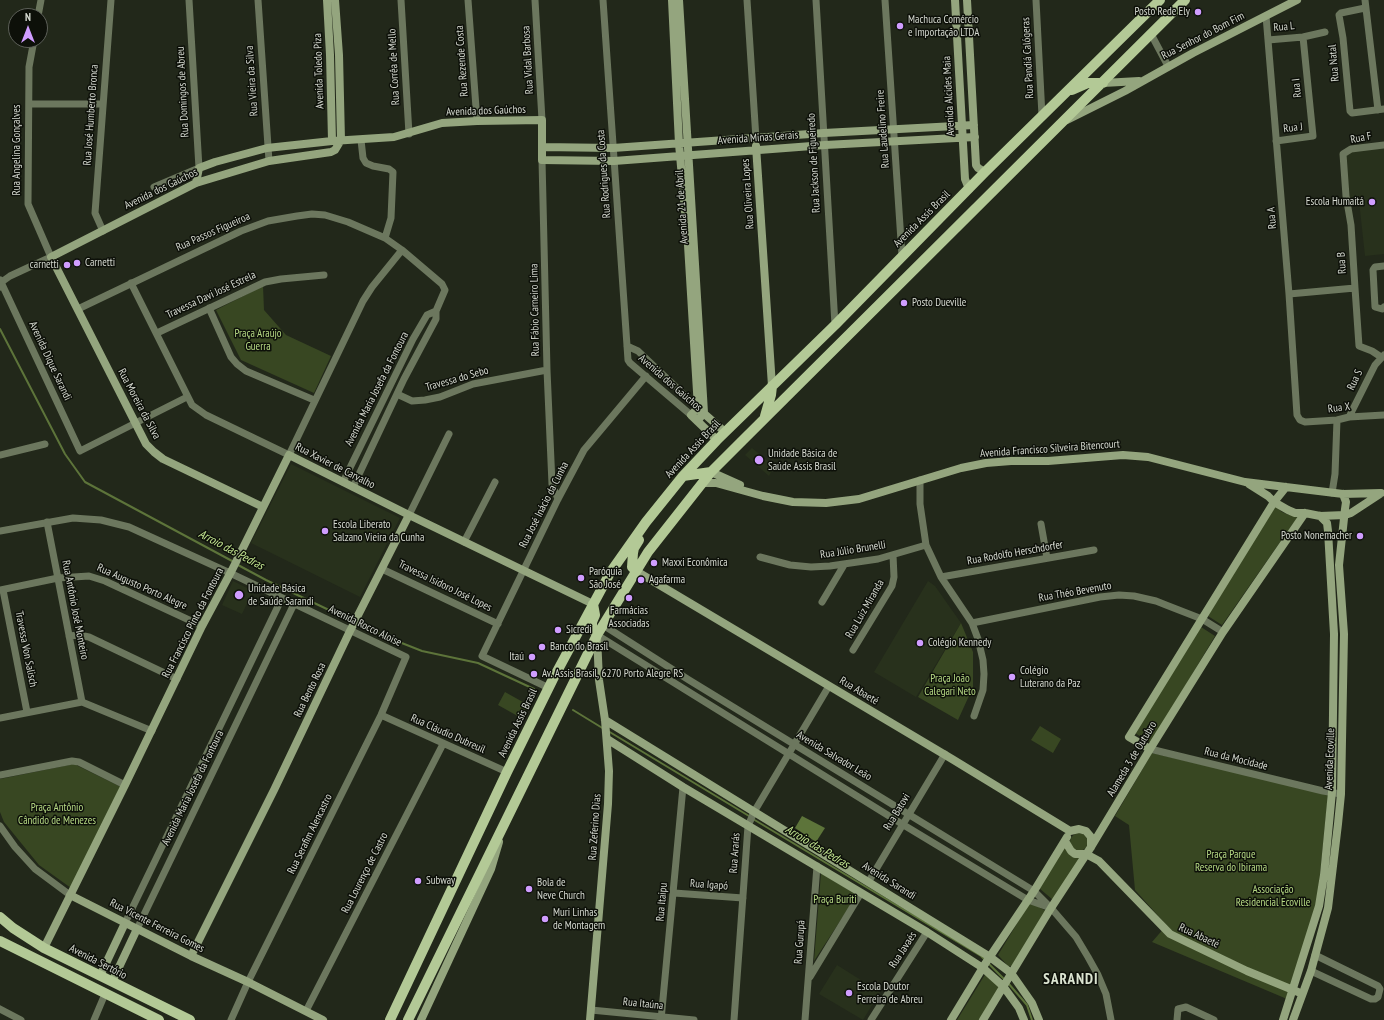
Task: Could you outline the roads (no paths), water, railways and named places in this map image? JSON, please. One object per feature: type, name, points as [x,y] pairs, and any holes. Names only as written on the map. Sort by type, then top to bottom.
[{"type":"main road","name":"Avenida Assis Brasil","points":[[390,1020],[507,772],[549,688],[610,573],[646,522],[683,476],[717,440],[835,325],[985,172],[1160,0]]},
{"type":"main road","points":[[408,1020],[602,625],[648,552],[711,472],[1185,0]]},
{"type":"main road","points":[[1068,92],[1088,83],[1102,83]]},
{"type":"main road","points":[[969,189],[990,193]]},
{"type":"main road","points":[[764,418],[771,395],[772,386]]},
{"type":"main road","points":[[683,476],[711,472]]},
{"type":"main road","points":[[636,571],[632,567],[634,548],[644,532],[646,522]]},
{"type":"main road","points":[[593,604],[595,615],[592,622],[592,628],[597,635]]},
{"type":"main road","name":"Avenida Sertório","points":[[0,917],[13,928],[44,948],[190,1020]]},
{"type":"main road","points":[[0,941],[159,1020]]},
{"type":"street","name":"Rua José Humberto Bronca","points":[[103,231],[95,213],[111,0]]},
{"type":"street","name":"Rua Domingos de Abreu","points":[[189,0],[199,168],[196,183]]},
{"type":"street","name":"Rua Vieira da Silva","points":[[258,0],[269,161]]},
{"type":"street","name":"Avenida Toledo Piza","points":[[327,0],[334,55]]},
{"type":"street","name":"Avenida Toledo Piza","points":[[335,0],[334,55],[336,141]]},
{"type":"street","name":"Rua Corrêa de Mello","points":[[401,0],[409,134]]},
{"type":"street","name":"Rua Rezende Costa","points":[[468,0],[477,121]]},
{"type":"street","name":"Rua Vidal Barbosa","points":[[535,0],[542,120]]},
{"type":"street","name":"Rua Rodrigues da Costa","points":[[603,0],[627,346]]},
{"type":"street","name":"Rua Oliveira Lopes","points":[[747,0],[772,386]]},
{"type":"street","name":"Rua Jackson de Figueiredo","points":[[816,0],[835,325]]},
{"type":"street","name":"Rua Laudelino Freire","points":[[885,0],[902,256]]},
{"type":"street","name":"Avenida Alcides Maia","points":[[955,0],[965,179],[969,189]]},
{"type":"street","points":[[967,0],[976,165],[985,172]]},
{"type":"street","name":"Rua Pandiá Calógeras","points":[[1036,0],[1042,116]]},
{"type":"street","name":"Rua Senhor do Bom Fim","points":[[1061,123],[1297,0]]},
{"type":"street","points":[[1364,0],[1381,109]]},
{"type":"street","name":"Avenida 21 de Abril","points":[[676,1],[689,154],[694,292],[701,410]]},
{"type":"street","name":"Avenida 21 de Abril","points":[[676,1],[679,144],[692,245]]},
{"type":"street","name":"Rua Natal","points":[[1365,8],[1339,14],[1343,38],[1350,111],[1352,113],[1381,109]]},
{"type":"street","name":"Rua A","points":[[1266,16],[1290,294],[1298,418]]},
{"type":"street","name":"Rua L","points":[[1268,40],[1303,37],[1324,32]]},
{"type":"street","points":[[1151,34],[1168,66]]},
{"type":"street","name":"Rua I","points":[[1303,37],[1313,136]]},
{"type":"street","name":"Rua Angelina Gonçalves","points":[[33,48],[29,67],[28,204],[50,257]]},
{"type":"street","name":"Rua Senhor do Bom Fim","points":[[1102,83],[1142,81]]},
{"type":"street","points":[[28,104],[103,104]]},
{"type":"street","name":"Avenida dos Gaúchos","points":[[154,187],[215,162],[267,148],[336,141],[394,138],[442,123],[542,120]]},
{"type":"street","name":"Rua Fábio Carneiro Lima","points":[[542,120],[547,370],[552,484],[558,499]]},
{"type":"street","name":"Avenida Minas Gerais","points":[[542,147],[613,148],[824,133],[974,125]]},
{"type":"street","name":"Rua J","points":[[1276,141],[1313,136]]},
{"type":"street","name":"Avenida Minas Gerais","points":[[542,160],[614,161],[689,154],[975,137]]},
{"type":"street","points":[[361,140],[363,158],[366,163],[373,166],[391,169],[393,172],[391,218],[385,238]]},
{"type":"street","name":"Avenida dos Gaúchos","points":[[1,283],[10,276],[103,231],[196,183],[269,161],[331,152],[336,150],[336,141]]},
{"type":"street","name":"Rua F","points":[[1343,154],[1351,149],[1384,145]]},
{"type":"street","name":"Rua B","points":[[1343,154],[1346,196],[1351,225],[1359,346],[1383,356]]},
{"type":"street","name":"Rua Passos Figueiroa","points":[[78,309],[254,225],[283,218],[312,214],[325,215],[348,222],[385,238],[402,250],[442,284]]},
{"type":"street","name":"Rua Francisco Pinto da Fontoura","points":[[44,948],[152,731],[202,626],[231,572],[363,301],[372,287],[402,250]]},
{"type":"street","name":"Rua Moreira da Silva","points":[[50,257],[146,444],[163,459],[263,507]]},
{"type":"street","points":[[1384,266],[1375,267],[1373,270],[1375,307],[1382,309],[1384,307]]},
{"type":"street","name":"Travessa Davi José Estrela","points":[[157,333],[265,282],[280,279],[324,275]]},
{"type":"street","name":"Avenida Dique Sarandi","points":[[1,283],[80,451],[134,423]]},
{"type":"street","name":"Rua Xavier de Carvalho","points":[[131,283],[157,333],[187,397],[192,405],[206,415],[593,604]]},
{"type":"street","name":"Avenida Maria Josefa da Fontoura","points":[[353,487],[404,379],[436,319],[436,311],[445,292],[442,284]]},
{"type":"street","points":[[1290,294],[1354,288]]},
{"type":"street","points":[[209,308],[231,357],[237,364],[246,371],[314,400]]},
{"type":"street","name":"Avenida Maria Josefa da Fontoura","points":[[343,482],[413,339],[427,316],[436,311]]},
{"type":"street","points":[[413,339],[422,343]]},
{"type":"street","name":"Avenida dos Gaúchos","points":[[717,440],[694,418],[630,363],[627,354],[627,346],[638,350],[725,432]]},
{"type":"street","name":"Rua S","points":[[1349,417],[1375,365],[1383,356]]},
{"type":"street","name":"Travessa do Sebo","points":[[397,394],[412,401],[425,400],[440,397],[473,384],[547,370]]},
{"type":"street","points":[[395,374],[404,379]]},
{"type":"street","name":"Rua José Inácio da Cunha","points":[[549,688],[482,656],[558,499],[584,450],[646,376]]},
{"type":"street","points":[[134,423],[187,397]]},
{"type":"street","points":[[694,418],[701,410]]},
{"type":"street","name":"Rua X","points":[[1298,418],[1305,422],[1384,415]]},
{"type":"street","points":[[1332,493],[1335,474],[1337,420]]},
{"type":"street","name":"Rua Bento Rosa","points":[[191,956],[449,434]]},
{"type":"street","points":[[0,455],[45,444]]},
{"type":"street","name":"Avenida Francisco Silveira Bitencourt","points":[[703,483],[716,483],[763,496],[792,502],[842,502],[860,499],[961,468],[986,463],[1048,461],[1123,455],[1148,457],[1245,482],[1284,490],[1343,494],[1383,493]]},
{"type":"street","name":"Avenida Francisco Silveira Bitencourt","points":[[711,472],[763,496]]},
{"type":"street","points":[[920,480],[920,504],[926,545],[941,577],[972,623],[983,660],[984,674],[982,697],[974,716]]},
{"type":"street","points":[[464,542],[495,482]]},
{"type":"street","name":"Avenida Francisco Silveira Bitencourt","points":[[1245,482],[1288,510],[1295,513],[1320,516],[1345,515],[1351,513],[1383,493]]},
{"type":"street","points":[[1284,490],[1284,502],[1288,510]]},
{"type":"street","name":"Alameda 3 de Outubro","points":[[1129,737],[1274,502],[1284,490]]},
{"type":"street","name":"Avenida Ecoville","points":[[1293,1020],[1311,971],[1328,908],[1337,834],[1340,794],[1344,634],[1338,565],[1346,502],[1343,494]]},
{"type":"street","name":"Alameda 3 de Outubro","points":[[983,1020],[1051,908],[1089,851],[1222,632],[1305,513]]},
{"type":"street","name":"Avenida Ecoville","points":[[1283,1020],[1294,990],[1319,906],[1332,792],[1334,634],[1328,530],[1327,522],[1320,516]]},
{"type":"street","name":"Avenida Rocco Aloise","points":[[0,531],[47,522],[83,518],[101,520],[129,527],[231,572],[294,604],[406,657]]},
{"type":"street","name":"Rua Antônio José Monteiro","points":[[47,522],[82,702]]},
{"type":"street","points":[[1041,524],[1046,558]]},
{"type":"street","name":"Rua Júlio Brunelli","points":[[760,557],[790,565],[811,567],[844,565],[893,555],[926,545]]},
{"type":"street","name":"Rua Rodolfo Herschdorfer","points":[[941,577],[1094,550]]},
{"type":"street","name":"Rua Luiz Miranda","points":[[853,650],[892,586],[894,577],[893,555]]},
{"type":"street","points":[[822,602],[844,565]]},
{"type":"street","name":"Travessa Isidoro José Lopes","points":[[382,568],[498,624]]},
{"type":"street","name":"Rua Abaeté","points":[[636,571],[945,754],[1070,831]]},
{"type":"street","name":"Rua Augusto Porto Alegre","points":[[1,590],[58,578],[82,575],[94,577],[202,626]]},
{"type":"street","name":"Travessa Von Salisch","points":[[1,590],[27,712]]},
{"type":"street","name":"Rua Théo Bevenuto","points":[[972,623],[1100,597],[1118,595],[1134,596],[1156,601],[1202,619],[1222,632]]},
{"type":"street","name":"Avenida Maria Josefa da Fontoura","points":[[100,976],[282,598]]},
{"type":"street","name":"Avenida Maria Josefa da Fontoura","points":[[112,982],[294,604]]},
{"type":"street","name":"Avenida Salvador Leão","points":[[602,625],[689,680],[909,813],[1034,891],[1076,937],[1088,957],[1106,994],[1111,1020]]},
{"type":"street","points":[[1334,634],[1344,634]]},
{"type":"street","points":[[69,636],[79,635],[89,637],[177,679]]},
{"type":"street","name":"Avenida Salvador Leão","points":[[597,635],[788,755],[1028,900],[1051,908]]},
{"type":"street","name":"Rua Zeferino Dias","points":[[590,1020],[608,804],[609,771],[605,722],[599,680],[597,635]]},
{"type":"street","name":"Rua Serafim Alencastro","points":[[231,1020],[248,982],[381,715],[406,657]]},
{"type":"street","points":[[683,690],[689,680]]},
{"type":"street","name":"Rua Ararás","points":[[734,1020],[743,898],[751,819],[829,686]]},
{"type":"street","points":[[0,718],[82,702],[152,731]]},
{"type":"street","name":"Rua Cláudio Dubreuil","points":[[381,715],[507,772]]},
{"type":"street","name":"Avenida Sarandi","points":[[605,722],[751,819],[817,866],[927,932],[1010,975],[1032,1003],[1039,1020]]},
{"type":"street","name":"Avenida Sarandi","points":[[606,737],[683,786],[751,819],[869,881],[987,962],[1019,1008],[1024,1020]]},
{"type":"street","name":"Rua da Mocidade","points":[[1129,737],[1150,749],[1340,794]]},
{"type":"street","name":"Rua Lourenço de Castro","points":[[306,1011],[443,744]]},
{"type":"street","name":"Rua Batovi","points":[[869,881],[945,754]]},
{"type":"street","points":[[0,775],[72,761],[79,762],[125,785]]},
{"type":"street","points":[[201,766],[213,772]]},
{"type":"street","name":"Rua Itaipu","points":[[661,1019],[683,786]]},
{"type":"street","points":[[421,1020],[491,869],[506,819]]},
{"type":"street","name":"Rua Vicente Ferreira Gomes","points":[[0,826],[15,848],[35,869],[70,895],[323,1020]]},
{"type":"street","points":[[951,1020],[1066,841],[1070,831],[1079,829],[1091,837],[1089,851],[1075,854],[1071,851],[1066,841]]},
{"type":"street","points":[[1088,834],[1100,833]]},
{"type":"street","name":"Rua Abaeté","points":[[1089,851],[1170,934],[1247,971],[1303,994]]},
{"type":"street","name":"Rua Gurupá","points":[[805,1020],[817,866]]},
{"type":"street","name":"Rua Igapó","points":[[674,893],[743,898]]},
{"type":"street","points":[[808,979],[861,893]]},
{"type":"street","name":"Rua Javaés","points":[[871,1020],[927,932]]},
{"type":"street","points":[[1312,932],[1321,936]]},
{"type":"street","points":[[1311,971],[1371,999],[1378,997],[1380,989],[1378,986],[1315,955]]},
{"type":"street","points":[[94,1020],[105,994]]},
{"type":"street","points":[[1177,1020],[1178,1009],[1186,1007],[1214,1020]]},
{"type":"street","points":[[0,1009],[21,1020]]},
{"type":"street","name":"Rua Itaúna","points":[[591,1010],[661,1019],[694,1020]]},
{"type":"waterway","name":"Arroio das Pedras","points":[[0,329],[65,454],[85,482],[234,562]]},
{"type":"waterway","name":"Arroio das Pedras","points":[[238,565],[352,621]]},
{"type":"waterway","name":"Arroio das Pedras","points":[[356,623],[422,651],[478,663],[534,689]]},
{"type":"waterway","name":"Arroio das Pedras","points":[[573,710],[604,729]]},
{"type":"waterway","name":"Arroio das Pedras","points":[[608,731],[749,816]]},
{"type":"waterway","name":"Arroio das Pedras","points":[[753,819],[981,956],[985,960]]},
{"type":"waterway","name":"Arroio das Pedras","points":[[988,963],[1005,980]]},
{"type":"waterway","name":"Arroio das Pedras","points":[[1008,983],[1027,1005],[1032,1020]]},
{"type":"place","name":"Posto Rede Ely","points":[[1198,12]]},
{"type":"place","name":"Machuca Comércio e Importação LTDA","points":[[900,26]]},
{"type":"place","name":"Escola Humaitá","points":[[1372,202]]},
{"type":"place","name":"Carnetti","points":[[77,263]]},
{"type":"place","name":"carnetti","points":[[67,265]]},
{"type":"place","name":"Posto Dueville","points":[[904,303]]},
{"type":"place","name":"Unidade Básica de Saúde Assis Brasil","points":[[759,460]]},
{"type":"place","name":"Escola Liberato Salzano Vieira da Cunha","points":[[325,531]]},
{"type":"place","name":"Posto Nonemacher","points":[[1360,536]]},
{"type":"place","name":"Maxxi Econômica","points":[[654,563]]},
{"type":"place","name":"Paróquia São José","points":[[581,578]]},
{"type":"place","name":"Agafarma","points":[[641,580]]},
{"type":"place","name":"Unidade Básica de Saúde Sarandi","points":[[239,595]]},
{"type":"place","name":"Farmácias Associadas","points":[[629,598]]},
{"type":"place","name":"Sicredi","points":[[558,630]]},
{"type":"place","name":"Colégio Kennedy","points":[[920,643]]},
{"type":"place","name":"Banco do Brasil","points":[[542,647]]},
{"type":"place","name":"Itaú","points":[[532,657]]},
{"type":"place","name":"Av. Assis Brasil, 6270 Porto Alegre RS","points":[[534,674]]},
{"type":"place","name":"Colégio Luterano da Paz","points":[[1012,677]]},
{"type":"place","name":"Subway","points":[[418,881]]},
{"type":"place","name":"Bola de Neve Church","points":[[529,889]]},
{"type":"place","name":"Muri Linhas de Montagem","points":[[545,919]]},
{"type":"place","name":"Escola Doutor Ferreira de Abreu","points":[[849,993]]},
{"type":"district","name":"SARANDI","points":[[1071,980]]},
{"type":"park label","name":"Praça Araújo Guerra","points":[[258,340]]},
{"type":"park label","name":"Praça João Calegari Neto","points":[[950,685]]},
{"type":"park label","name":"Praça Antônio Cândido de Menezes","points":[[57,814]]},
{"type":"park label","name":"Praça Parque Reserva do Ibirama","points":[[1231,861]]},
{"type":"park label","name":"Associação Residencial Ecoville","points":[[1273,896]]},
{"type":"park label","name":"Praça Buriti","points":[[835,900]]}]
